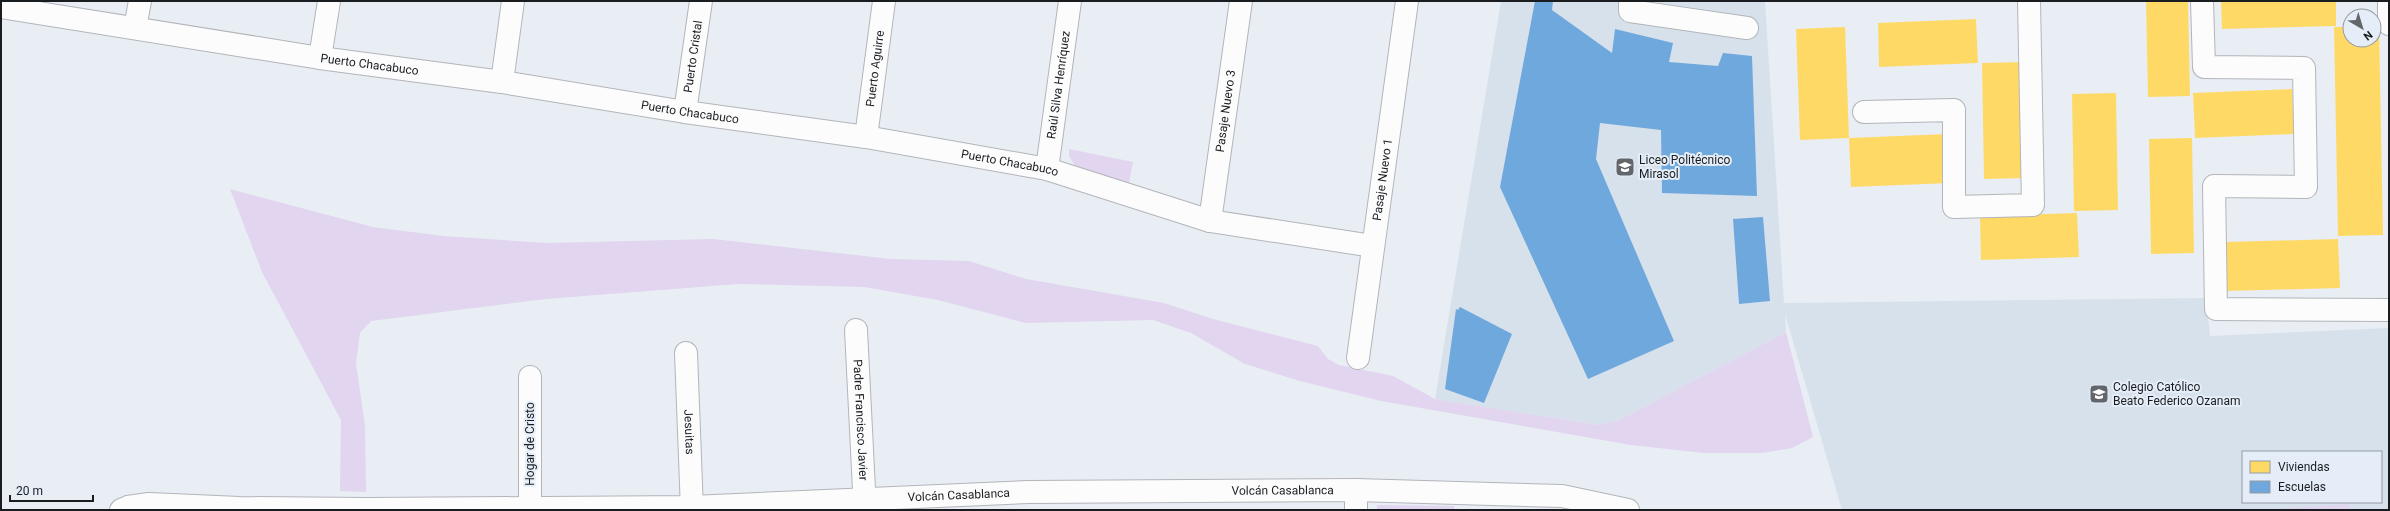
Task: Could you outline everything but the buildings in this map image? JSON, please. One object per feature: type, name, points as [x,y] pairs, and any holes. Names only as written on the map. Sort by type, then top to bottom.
[{"type":"street","points":[[135,28],[140,1]]},
{"type":"street","points":[[320,58],[329,1]]},
{"type":"street","points":[[502,82],[513,1]]},
{"type":"street","name":"Puerto Cristal","points":[[685,112],[701,1]]},
{"type":"street","name":"Puerto Aguirre","points":[[866,137],[884,1]]},
{"type":"street","name":"Raúl Silva Henríquez","points":[[1047,169],[1070,1]]},
{"type":"street","name":"Pasaje Nuevo 3","points":[[1210,221],[1241,1]]},
{"type":"street","name":"Pasaje Nuevo 1","points":[[1358,358],[1407,1]]},
{"type":"street","points":[[1630,1],[1630,11],[1748,28]]},
{"type":"street","points":[[1864,112],[1954,110],[1954,207],[2033,205],[2029,1]]},
{"type":"street","points":[[2202,1],[2204,67],[2304,68],[2306,187],[2214,186],[2216,309],[2389,310]]},
{"type":"street","points":[[2389,1],[2389,24]]},
{"type":"street","name":"Puerto Chacabuco","points":[[1,7],[320,58],[502,82],[685,112],[866,137],[1047,169],[1210,221],[1373,246]]},
{"type":"street","name":"Padre Francisco Javier","points":[[856,330],[865,505]]},
{"type":"street","name":"Jesuitas","points":[[686,353],[692,508]]},
{"type":"street","name":"Hogar de Cristo","points":[[530,377],[530,509]]},
{"type":"street","name":"Volcán Casablanca","points":[[121,510],[128,506],[149,504],[239,509],[367,510],[692,508],[1028,501],[1356,500],[1562,503],[1628,510]]},
{"type":"shaded area","points":[[1501,1],[1765,1],[1784,303],[2206,298],[2210,336],[2389,328],[2389,510],[1842,510],[1785,314],[1786,332],[1619,420],[1599,425],[1435,399]]},
{"type":"shaded area","points":[[1069,149],[1133,162],[1128,188],[1077,169],[1069,156]]},
{"type":"shaded area","points":[[230,189],[373,227],[443,236],[547,243],[713,239],[891,259],[969,261],[1026,279],[1164,303],[1213,319],[1318,346],[1328,359],[1339,365],[1393,376],[1435,399],[1599,425],[1619,420],[1786,332],[1813,437],[1792,448],[1763,453],[1704,453],[1631,445],[1381,401],[1300,381],[1245,364],[1191,333],[1153,320],[1026,323],[938,300],[864,287],[738,284],[546,299],[371,321],[360,333],[356,363],[365,426],[366,492],[340,491],[341,420],[262,272]]},
{"type":"shaded area","points":[[2349,504],[2350,510],[2260,510]]},
{"type":"shaded area","points":[[1377,505],[1454,506],[1454,510],[1377,510]]},
{"type":"place","name":"Liceo Politécnico Mirasol","points":[[1625,167]]},
{"type":"place","name":"Colegio Católico Beato Federico Ozanam","points":[[2099,394]]}]
